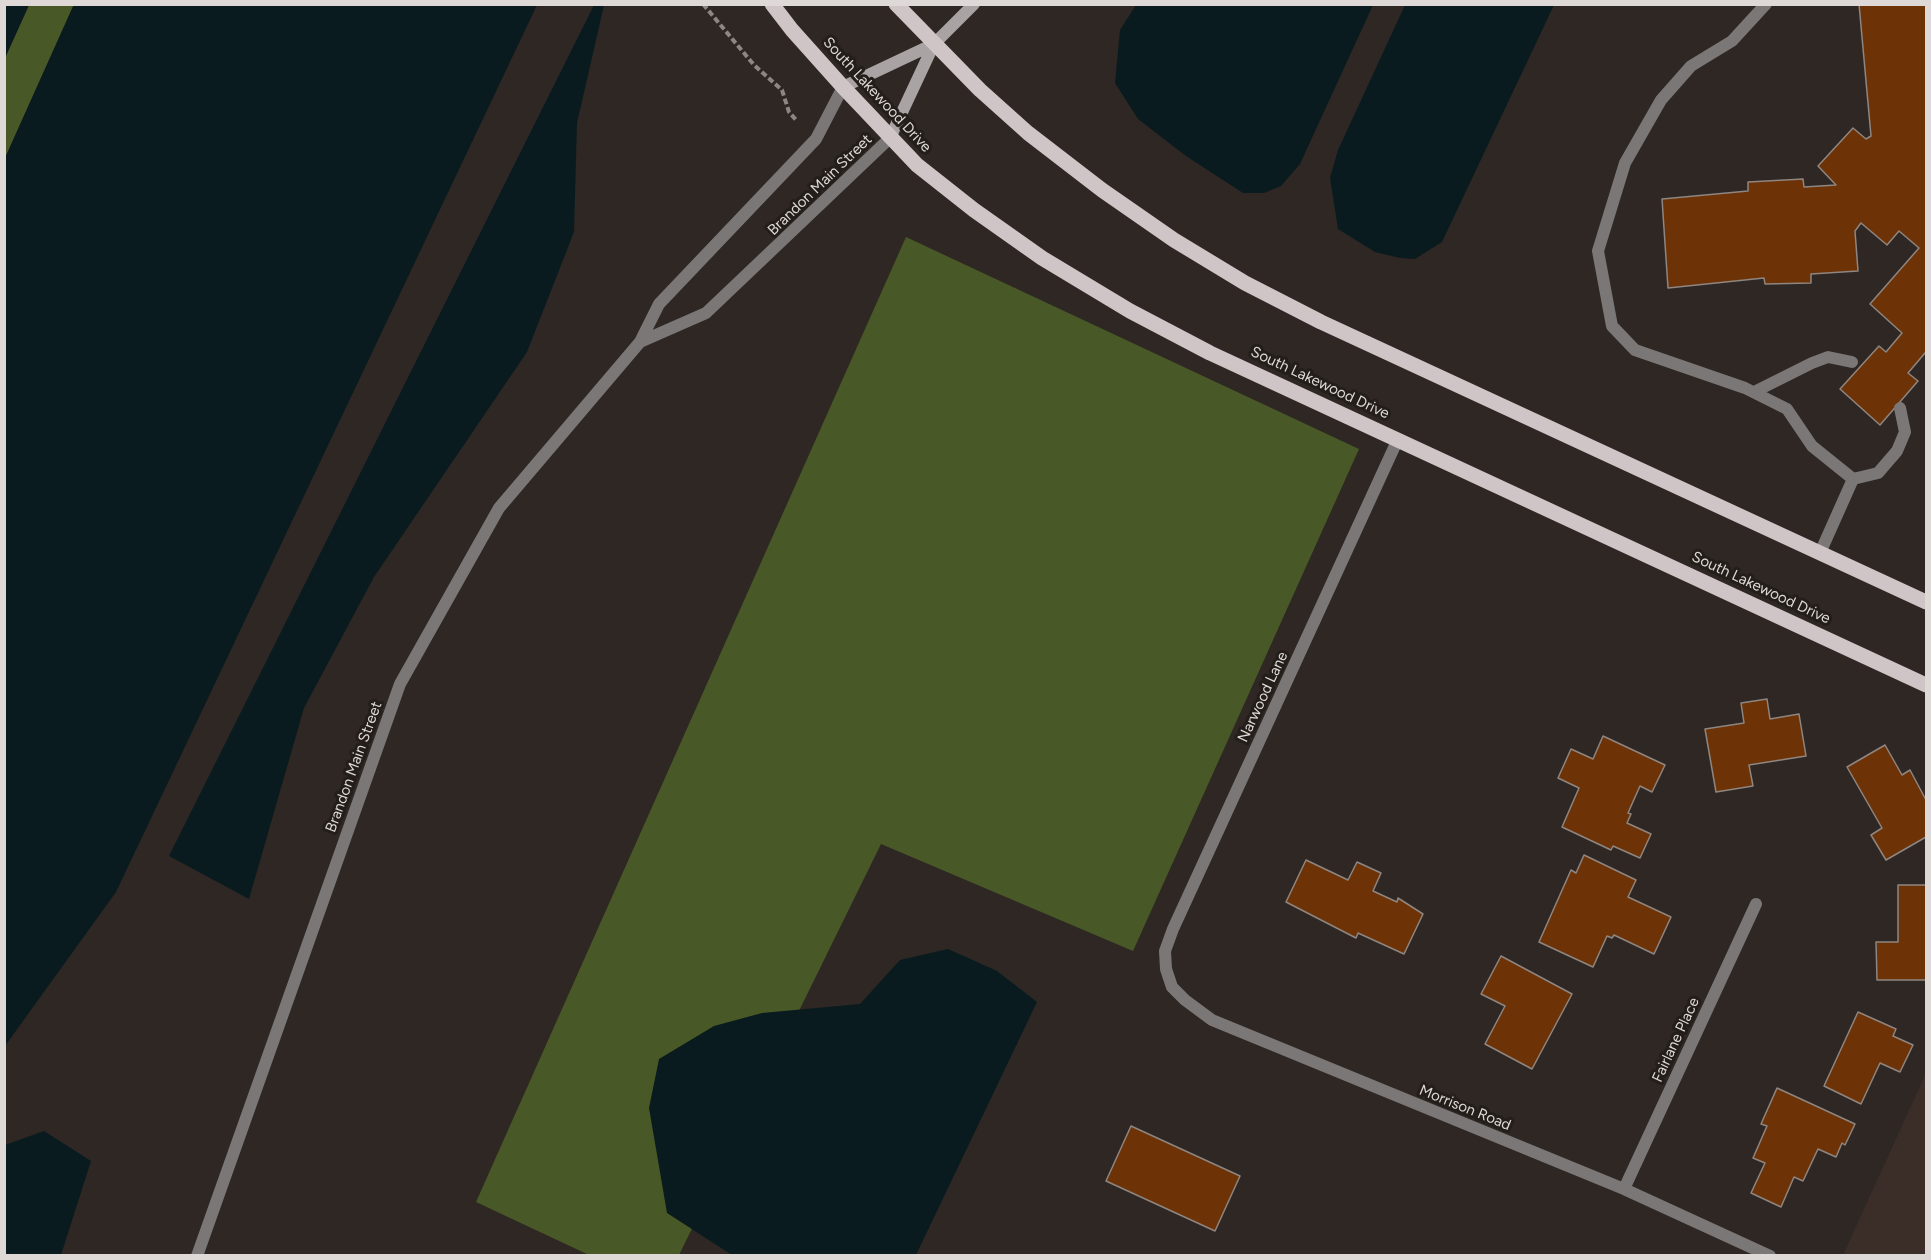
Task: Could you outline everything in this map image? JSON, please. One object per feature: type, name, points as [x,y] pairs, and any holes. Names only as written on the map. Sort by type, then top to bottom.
[{"type":"main road","name":"South Lakewood Drive","points":[[772,4],[843,87],[917,165],[974,210],[1042,258],[1130,311],[1210,353],[1926,685]]},
{"type":"main road","points":[[896,4],[980,90],[1028,133],[1102,190],[1174,240],[1245,283],[1359,340],[1926,602]]},
{"type":"street","name":"Brandon Main Street","points":[[640,342],[706,313],[890,138],[934,44],[974,4]]},
{"type":"street","points":[[1766,4],[1732,41],[1691,66],[1661,100],[1625,163],[1599,251],[1612,326],[1635,350],[1754,392],[1788,409],[1812,446],[1853,479]]},
{"type":"street","points":[[843,87],[934,44]]},
{"type":"street","name":"Brandon Main Street","points":[[198,1256],[400,684],[499,508],[640,342],[659,304],[816,139],[843,87]]},
{"type":"street","points":[[1754,392],[1828,357],[1852,362]]},
{"type":"street","points":[[1853,479],[1878,473],[1897,452],[1905,432],[1900,408]]},
{"type":"street","name":"Narwood Lane","points":[[1166,969],[1165,951],[1173,929],[1398,439]]},
{"type":"street","points":[[1820,553],[1853,479]]},
{"type":"street","name":"Fairlane Place","points":[[1624,1189],[1756,904]]},
{"type":"street","name":"Morrison Road","points":[[1166,969],[1172,987],[1212,1020],[1624,1189],[1770,1256]]},
{"type":"path","points":[[703,4],[754,65],[782,90],[789,112],[797,121]]},
{"type":"shaded area","points":[[74,4],[537,5],[116,892],[5,1046],[5,158]]},
{"type":"shaded area","points":[[4,5],[29,5],[5,58]]},
{"type":"shaded area","points":[[594,5],[604,5],[577,123],[574,232],[527,352],[374,577],[304,708],[249,899],[169,856]]},
{"type":"shaded area","points":[[1136,5],[1373,5],[1300,164],[1281,186],[1264,193],[1243,193],[1186,156],[1138,119],[1115,83],[1120,30]]},
{"type":"shaded area","points":[[1405,5],[1554,5],[1442,242],[1415,259],[1375,252],[1338,229],[1330,178],[1338,150]]},
{"type":"shaded area","points":[[948,949],[997,971],[1037,1002],[916,1255],[732,1255],[667,1213],[649,1108],[659,1059],[714,1026],[762,1013],[860,1004],[900,960]]},
{"type":"shaded area","points":[[1926,1073],[1926,1255],[1843,1255]]},
{"type":"shaded area","points":[[44,1131],[91,1161],[61,1255],[5,1255],[5,1145]]},
{"type":"green space","points":[[29,5],[74,5],[5,158],[5,58]]},
{"type":"green space","points":[[906,237],[1359,449],[1133,951],[881,844],[679,1255],[589,1255],[476,1202]]},
{"type":"building","points":[[1859,4],[1926,4],[1926,355],[1925,353],[1908,373],[1918,381],[1880,425],[1840,389],[1879,346],[1886,352],[1902,333],[1870,304],[1919,248],[1899,231],[1887,245],[1861,223],[1855,231],[1858,271],[1811,274],[1811,283],[1765,284],[1764,278],[1668,288],[1662,199],[1748,191],[1748,182],[1803,179],[1804,187],[1836,185],[1818,166],[1853,128],[1866,139],[1871,136]]},
{"type":"building","points":[[1767,699],[1770,719],[1799,714],[1806,756],[1749,765],[1753,786],[1716,792],[1705,729],[1744,723],[1741,703]]},
{"type":"building","points":[[1603,736],[1665,765],[1652,792],[1640,786],[1628,813],[1631,814],[1627,823],[1651,834],[1640,858],[1613,846],[1611,850],[1562,827],[1579,788],[1558,778],[1571,749],[1593,759]]},
{"type":"building","points":[[1885,745],[1902,775],[1910,770],[1926,800],[1926,837],[1886,860],[1871,835],[1882,828],[1847,767]]},
{"type":"building","points":[[1584,855],[1636,880],[1628,897],[1671,917],[1654,954],[1614,935],[1612,938],[1607,936],[1593,967],[1539,942],[1571,870],[1576,873]]},
{"type":"building","points":[[1306,860],[1348,880],[1357,862],[1381,873],[1373,891],[1397,902],[1398,898],[1423,914],[1404,954],[1358,933],[1356,938],[1286,902]]},
{"type":"building","points":[[1898,885],[1926,885],[1926,980],[1877,980],[1876,942],[1898,942]]},
{"type":"building","points":[[1501,956],[1572,994],[1532,1069],[1485,1044],[1505,1006],[1481,994]]},
{"type":"building","points":[[1858,1012],[1896,1029],[1893,1036],[1913,1045],[1900,1072],[1880,1063],[1861,1104],[1824,1086]]},
{"type":"building","points":[[1777,1088],[1855,1124],[1845,1145],[1842,1143],[1836,1157],[1818,1149],[1803,1181],[1794,1177],[1781,1207],[1751,1193],[1765,1163],[1753,1158],[1767,1126],[1761,1124]]},
{"type":"building","points":[[1131,1126],[1240,1176],[1215,1231],[1106,1181]]}]
